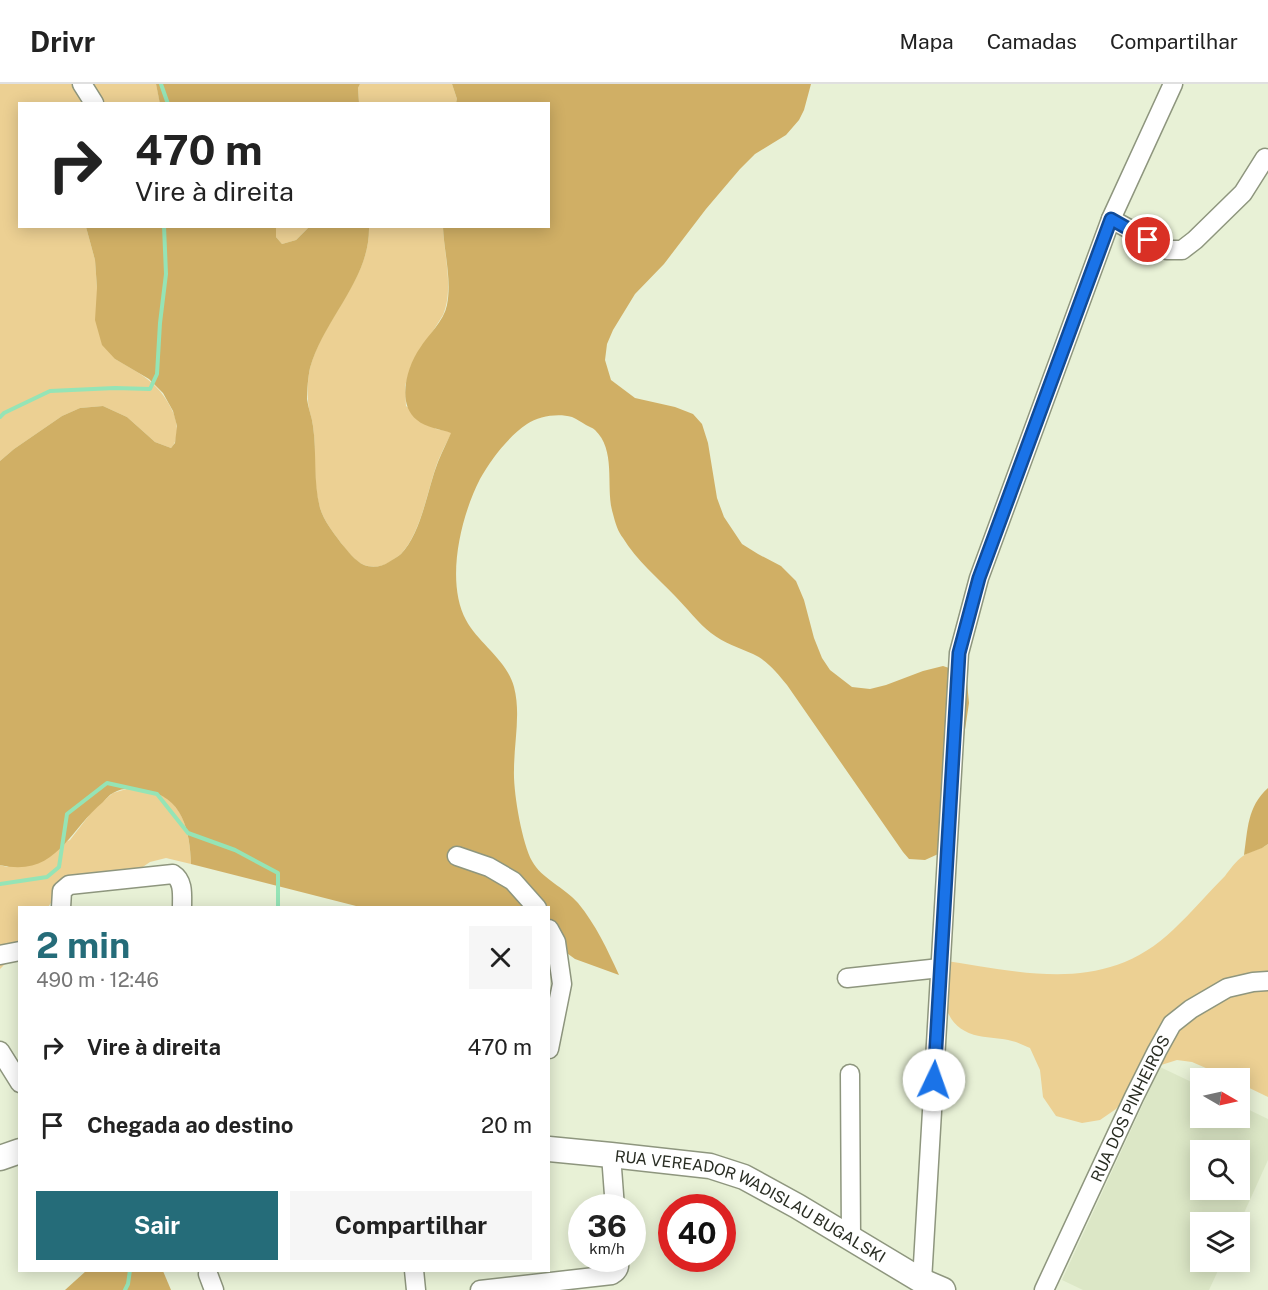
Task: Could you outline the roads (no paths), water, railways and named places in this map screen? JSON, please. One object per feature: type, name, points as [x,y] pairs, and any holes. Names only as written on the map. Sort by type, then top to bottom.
[{"type":"main road","name":"RUA VEREADOR WADISLAU BUGALSKI","points":[[550,1149],[710,1167],[744,1177],[932,1286]]},
{"type":"main road","points":[[0,1158],[18,1153]]},
{"type":"street","points":[[82,84],[93,102]]},
{"type":"street","points":[[932,1286],[940,968],[959,653],[979,578],[1111,219],[1173,84]]},
{"type":"street","points":[[1111,219],[1167,250],[1182,250],[1243,193],[1265,158]]},
{"type":"street","points":[[457,856],[489,867],[513,881],[535,906]]},
{"type":"street","points":[[61,906],[62,891],[69,885],[173,874],[181,883],[182,906]]},
{"type":"street","points":[[550,931],[556,942],[562,984],[550,1044]]},
{"type":"street","points":[[0,955],[18,951]]},
{"type":"street","points":[[848,978],[940,968]]},
{"type":"street","name":"RUA DOS PINHEIROS","points":[[1044,1290],[1172,1024],[1191,1009],[1227,988],[1268,981]]},
{"type":"street","points":[[0,1051],[18,1080]]},
{"type":"street","points":[[850,1074],[851,1238]]},
{"type":"street","points":[[611,1155],[614,1194]]},
{"type":"street","points":[[414,1272],[416,1290]]},
{"type":"street","points":[[480,1290],[612,1275],[617,1272]]},
{"type":"waterway","points":[[161,84],[167,102]]},
{"type":"waterway","points":[[0,417],[50,391],[150,389],[157,374],[166,274],[164,228]]},
{"type":"waterway","points":[[0,884],[47,877],[59,867],[67,814],[107,783],[157,794],[188,833],[235,850],[278,873],[278,906]]},
{"type":"waterway","points":[[125,1290],[130,1272]]}]
